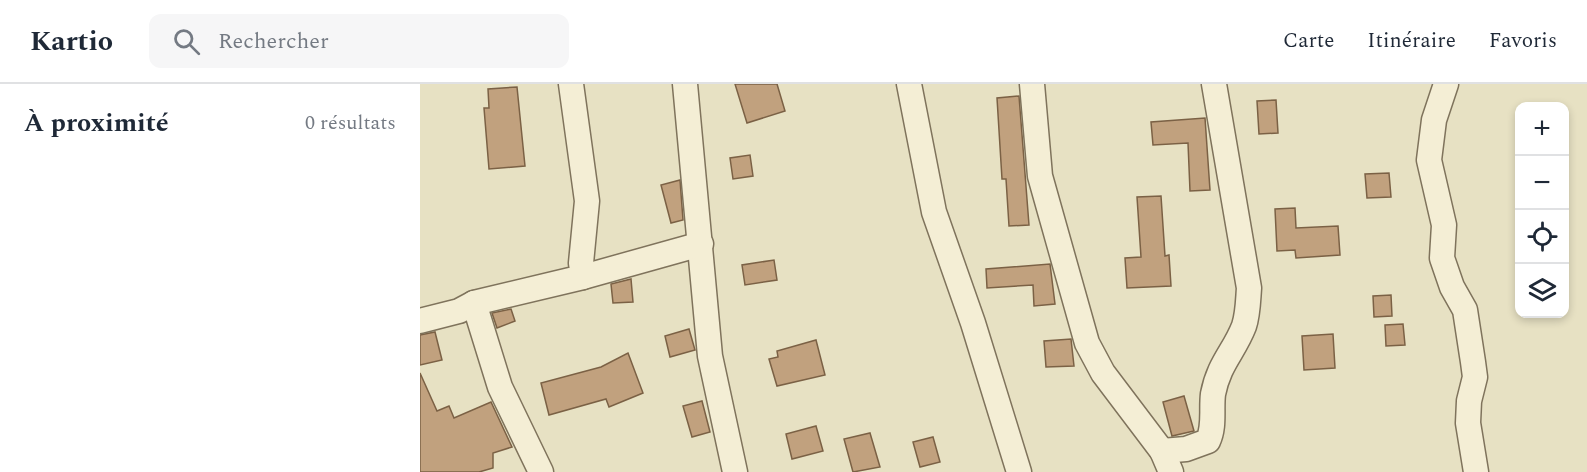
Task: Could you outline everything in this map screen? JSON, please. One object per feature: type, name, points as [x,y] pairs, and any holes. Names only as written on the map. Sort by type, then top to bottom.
[{"type":"street","points":[[571,84],[587,201],[582,255],[583,277]]},
{"type":"street","points":[[685,84],[710,356],[735,472]]},
{"type":"street","points":[[909,84],[933,212],[973,323],[1019,472]]},
{"type":"street","points":[[1032,84],[1040,176],[1088,343],[1103,373],[1166,462],[1186,449],[1208,441],[1212,433],[1216,383],[1225,357],[1243,327],[1247,312],[1249,288],[1214,84]]},
{"type":"street","points":[[1446,84],[1434,120],[1429,160],[1444,225],[1442,258],[1452,287],[1465,310],[1473,362],[1474,377],[1469,400],[1468,423],[1476,472]]},
{"type":"street","points":[[420,321],[459,311],[474,303],[583,277],[701,244]]},
{"type":"street","points":[[474,303],[500,387],[541,472]]},
{"type":"building","points":[[735,84],[777,84],[785,111],[747,123]]},
{"type":"building","points":[[517,87],[525,166],[489,169],[484,108],[489,108],[488,89]]},
{"type":"building","points":[[1019,96],[1029,225],[1009,226],[1006,179],[1002,179],[997,98]]},
{"type":"building","points":[[1276,100],[1278,133],[1259,134],[1257,101]]},
{"type":"building","points":[[1205,118],[1210,190],[1190,191],[1188,143],[1153,145],[1151,122]]},
{"type":"building","points":[[750,155],[753,176],[733,179],[730,158]]},
{"type":"building","points":[[1389,173],[1391,197],[1367,198],[1365,174]]},
{"type":"building","points":[[680,180],[683,220],[671,223],[661,185]]},
{"type":"building","points":[[1161,196],[1165,256],[1169,255],[1171,286],[1127,288],[1125,258],[1141,257],[1137,197]]},
{"type":"building","points":[[1295,208],[1296,228],[1338,226],[1340,255],[1296,258],[1295,250],[1277,251],[1275,209]]},
{"type":"building","points":[[774,260],[777,280],[745,285],[742,265]]},
{"type":"building","points":[[1050,264],[1055,304],[1034,306],[1033,285],[987,288],[986,269]]},
{"type":"building","points":[[631,279],[633,302],[613,303],[611,284]]},
{"type":"building","points":[[1391,295],[1392,316],[1374,317],[1373,296]]},
{"type":"building","points":[[511,309],[515,321],[497,328],[492,313]]},
{"type":"building","points":[[1403,324],[1405,345],[1386,346],[1385,325]]},
{"type":"building","points":[[689,329],[695,350],[670,357],[665,336]]},
{"type":"building","points":[[435,332],[442,360],[420,365],[420,335]]},
{"type":"building","points":[[1333,334],[1335,368],[1304,370],[1302,336]]},
{"type":"building","points":[[1071,339],[1074,366],[1046,367],[1044,341]]},
{"type":"building","points":[[816,340],[825,375],[777,386],[769,359],[778,357],[777,351]]},
{"type":"building","points":[[628,353],[643,393],[609,407],[606,399],[549,415],[541,383],[601,367]]},
{"type":"building","points":[[420,373],[437,411],[449,406],[454,418],[491,402],[512,447],[493,453],[493,468],[479,472],[420,472]]},
{"type":"building","points":[[1184,396],[1194,431],[1172,436],[1163,402]]},
{"type":"building","points":[[702,401],[710,432],[692,437],[683,406]]},
{"type":"building","points":[[816,426],[823,451],[792,459],[786,434]]},
{"type":"building","points":[[870,433],[880,467],[853,472],[844,439]]},
{"type":"building","points":[[933,437],[940,462],[920,467],[913,442]]}]
